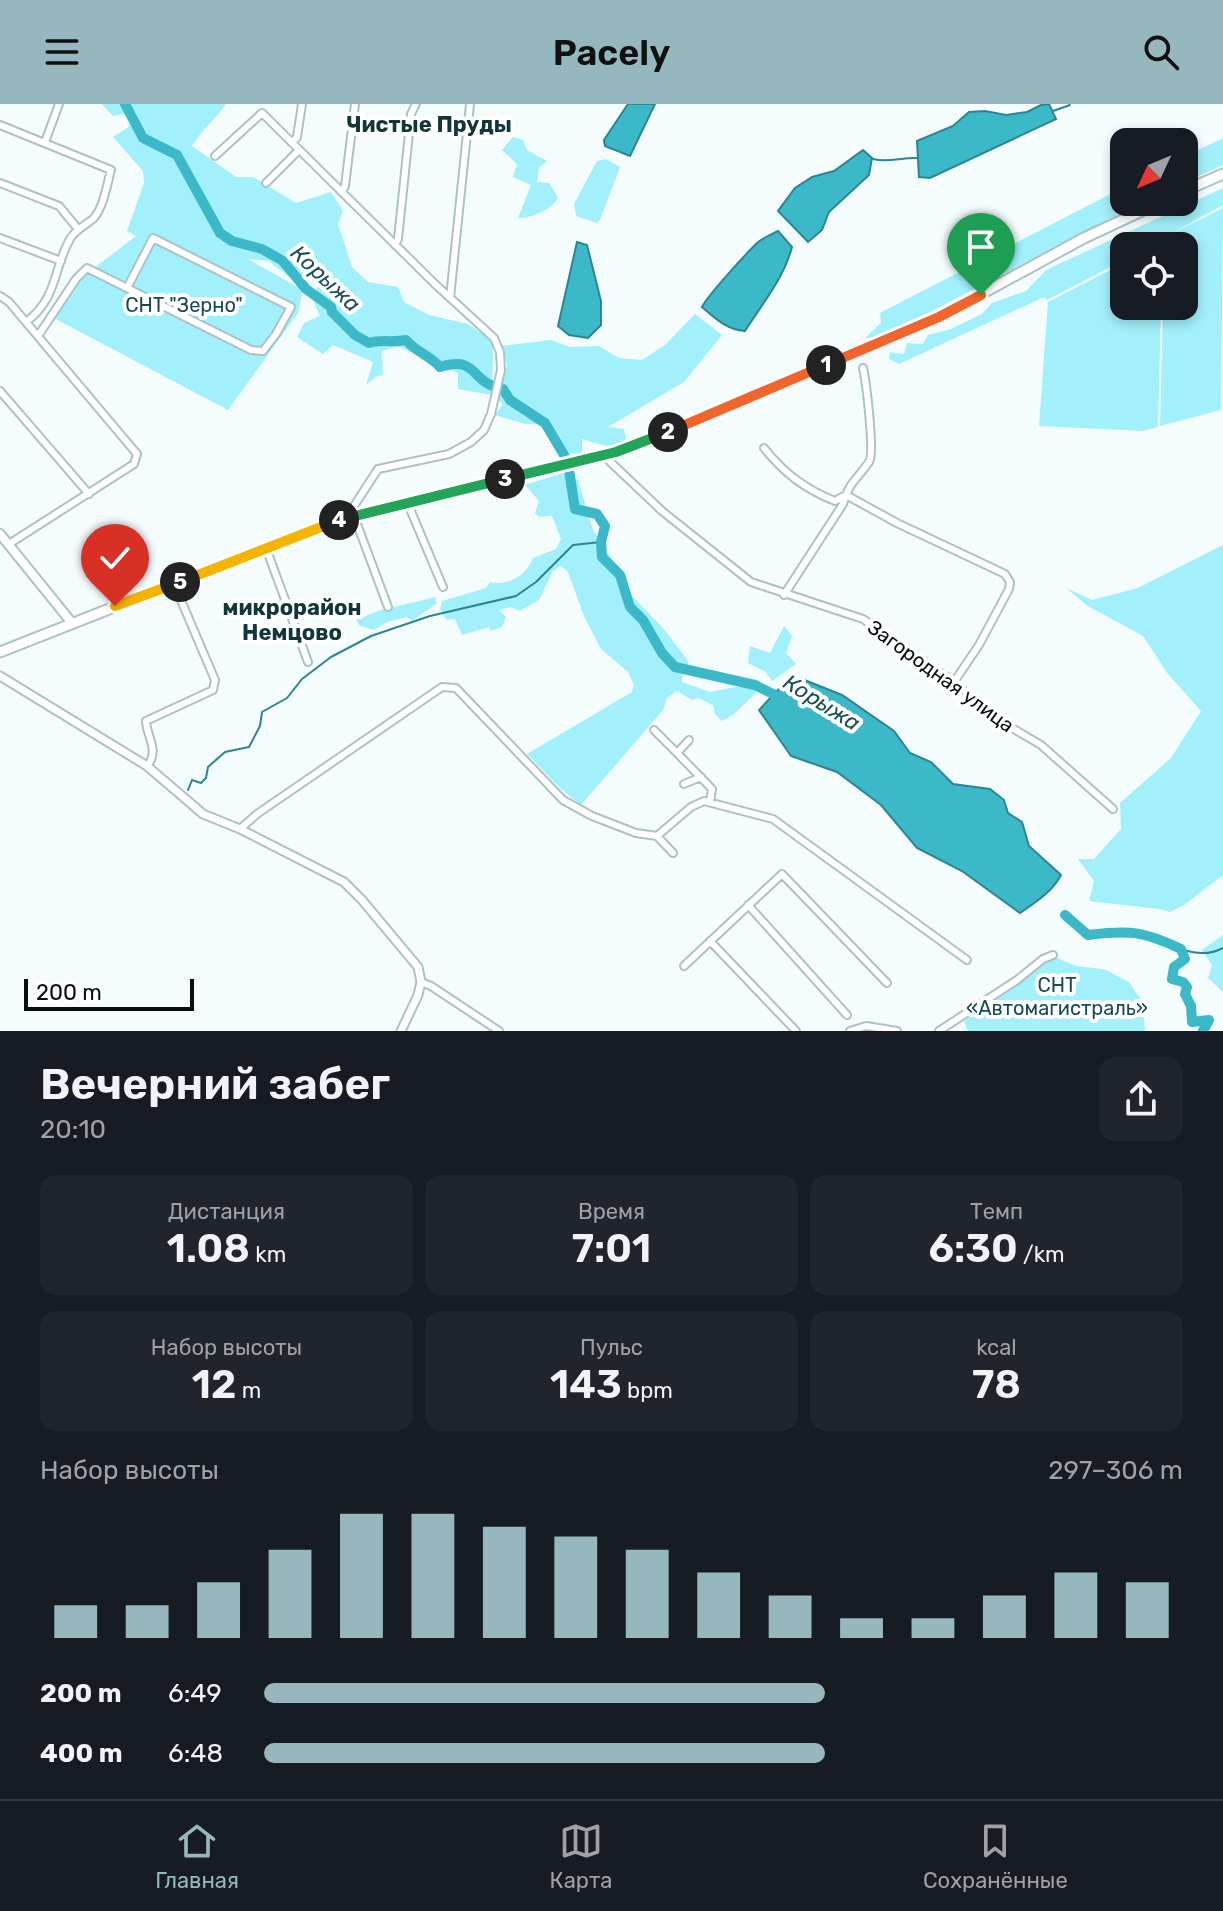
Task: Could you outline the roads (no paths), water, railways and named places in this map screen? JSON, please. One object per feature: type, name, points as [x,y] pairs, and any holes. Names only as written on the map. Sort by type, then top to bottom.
[{"type":"main road","points":[[1198,185],[1223,174]]},
{"type":"main road","points":[[0,652],[354,516],[634,446],[939,317],[1084,238],[1131,216]]},
{"type":"main road","points":[[0,534],[72,623]]},
{"type":"street","points":[[45,142],[59,104]]},
{"type":"street","points":[[292,143],[297,137],[302,104]]},
{"type":"street","points":[[342,192],[355,104]]},
{"type":"street","points":[[395,245],[411,114],[416,104]]},
{"type":"street","points":[[450,298],[470,104]]},
{"type":"street","points":[[215,156],[262,113],[494,338],[500,352],[501,370],[484,430],[471,442],[449,454],[378,469],[354,506],[354,516],[388,607]]},
{"type":"street","points":[[0,125],[111,170],[94,218],[71,237],[54,287],[40,310],[26,322]]},
{"type":"street","points":[[266,183],[299,150]]},
{"type":"street","points":[[0,183],[59,206],[78,229]]},
{"type":"street","points":[[0,238],[61,261]]},
{"type":"street","points":[[38,336],[76,279],[87,268],[127,288],[251,350],[263,351],[291,307],[153,238],[127,288]]},
{"type":"street","points":[[0,296],[9,302],[137,454],[134,464],[9,544]]},
{"type":"street","points":[[784,595],[843,504],[848,487],[870,460],[872,454],[863,368]]},
{"type":"street","points":[[0,391],[89,494]]},
{"type":"street","points":[[764,448],[796,481],[835,501],[846,495]]},
{"type":"street","name":"Загородная улица","points":[[603,455],[662,511],[701,539],[751,582],[863,619],[954,682],[1002,722],[1041,745],[1113,809]]},
{"type":"street","points":[[846,495],[1005,574],[1010,582],[979,645],[954,682]]},
{"type":"street","points":[[407,502],[443,587]]},
{"type":"street","points":[[266,548],[308,662]]},
{"type":"street","points":[[147,766],[152,759],[153,745],[146,721],[213,690],[215,680],[174,584]]},
{"type":"street","points":[[0,676],[147,766],[203,814],[240,829],[344,882],[418,967],[421,982],[401,1031]]},
{"type":"street","points":[[240,829],[358,743],[442,687],[450,686],[456,688],[563,800],[592,816],[636,833],[657,836],[673,853]]},
{"type":"street","points":[[654,730],[712,789],[710,802]]},
{"type":"street","points":[[677,753],[689,740]]},
{"type":"street","points":[[684,784],[701,777]]},
{"type":"street","points":[[657,836],[691,807],[704,801],[773,819],[967,960]]},
{"type":"street","points":[[684,966],[782,874],[887,983]]},
{"type":"street","points":[[748,905],[847,1015]]},
{"type":"street","points":[[710,941],[796,1031]]},
{"type":"street","points":[[939,1031],[1053,955]]},
{"type":"street","points":[[421,982],[499,1031]]},
{"type":"street","points":[[850,1031],[866,1026],[897,1031]]},
{"type":"water","points":[[628,104],[655,104],[630,156],[605,146],[604,140]]},
{"type":"water","points":[[1049,104],[1056,119],[930,178],[919,177],[917,141],[953,126],[969,112],[1006,115]]},
{"type":"water","points":[[863,150],[872,158],[869,175],[829,212],[822,230],[808,242],[778,211],[795,188],[812,177],[834,171]]},
{"type":"water","points":[[778,231],[792,247],[778,280],[745,331],[727,326],[702,307],[756,244]]},
{"type":"water","points":[[577,242],[587,245],[601,301],[601,325],[588,338],[569,335],[558,326]]},
{"type":"water","points":[[792,675],[842,695],[894,731],[910,753],[931,762],[953,784],[990,789],[1004,800],[1008,813],[1022,822],[1029,846],[1061,875],[1053,887],[1020,913],[962,871],[917,848],[881,805],[837,772],[791,756],[759,710]]},
{"type":"waterway","name":"Корыжа","points":[[125,104],[143,138],[177,155],[220,233],[232,241],[262,249],[283,261],[306,289],[331,307],[332,312],[355,335],[369,343],[406,340],[440,367],[453,364],[468,367],[484,381],[503,389],[510,400],[545,423],[567,460]]},
{"type":"waterway","points":[[1053,111],[1070,105]]},
{"type":"waterway","points":[[873,159],[918,158]]},
{"type":"waterway","name":"Корыжа","points":[[569,470],[575,509],[597,514],[605,526],[601,542],[602,557],[620,575],[630,607],[643,620],[662,653],[675,667],[755,685],[785,700]]},
{"type":"waterway","points":[[188,790],[192,780],[201,783],[206,778],[208,767],[225,752],[249,747],[260,726],[262,712],[287,698],[302,679],[331,657],[371,636],[430,616],[516,596],[536,582],[573,545],[601,542]]},
{"type":"waterway","name":"Корыжа","points":[[1065,915],[1088,935],[1136,933],[1181,949],[1185,959],[1174,967],[1172,979],[1183,982],[1187,987],[1185,994],[1191,1006],[1192,1022],[1209,1020],[1203,1031]]},
{"type":"waterway","points":[[1181,949],[1202,953],[1223,948]]},
{"type":"district","name":"Чистые Пруды","points":[[429,124]]},
{"type":"district","name":"микрорайон Немцово","points":[[292,620]]},
{"type":"park label","name":"СНТ \"Зерно\"","points":[[184,305]]},
{"type":"park label","name":"СНТ «Автомагистраль»","points":[[1057,996]]}]
